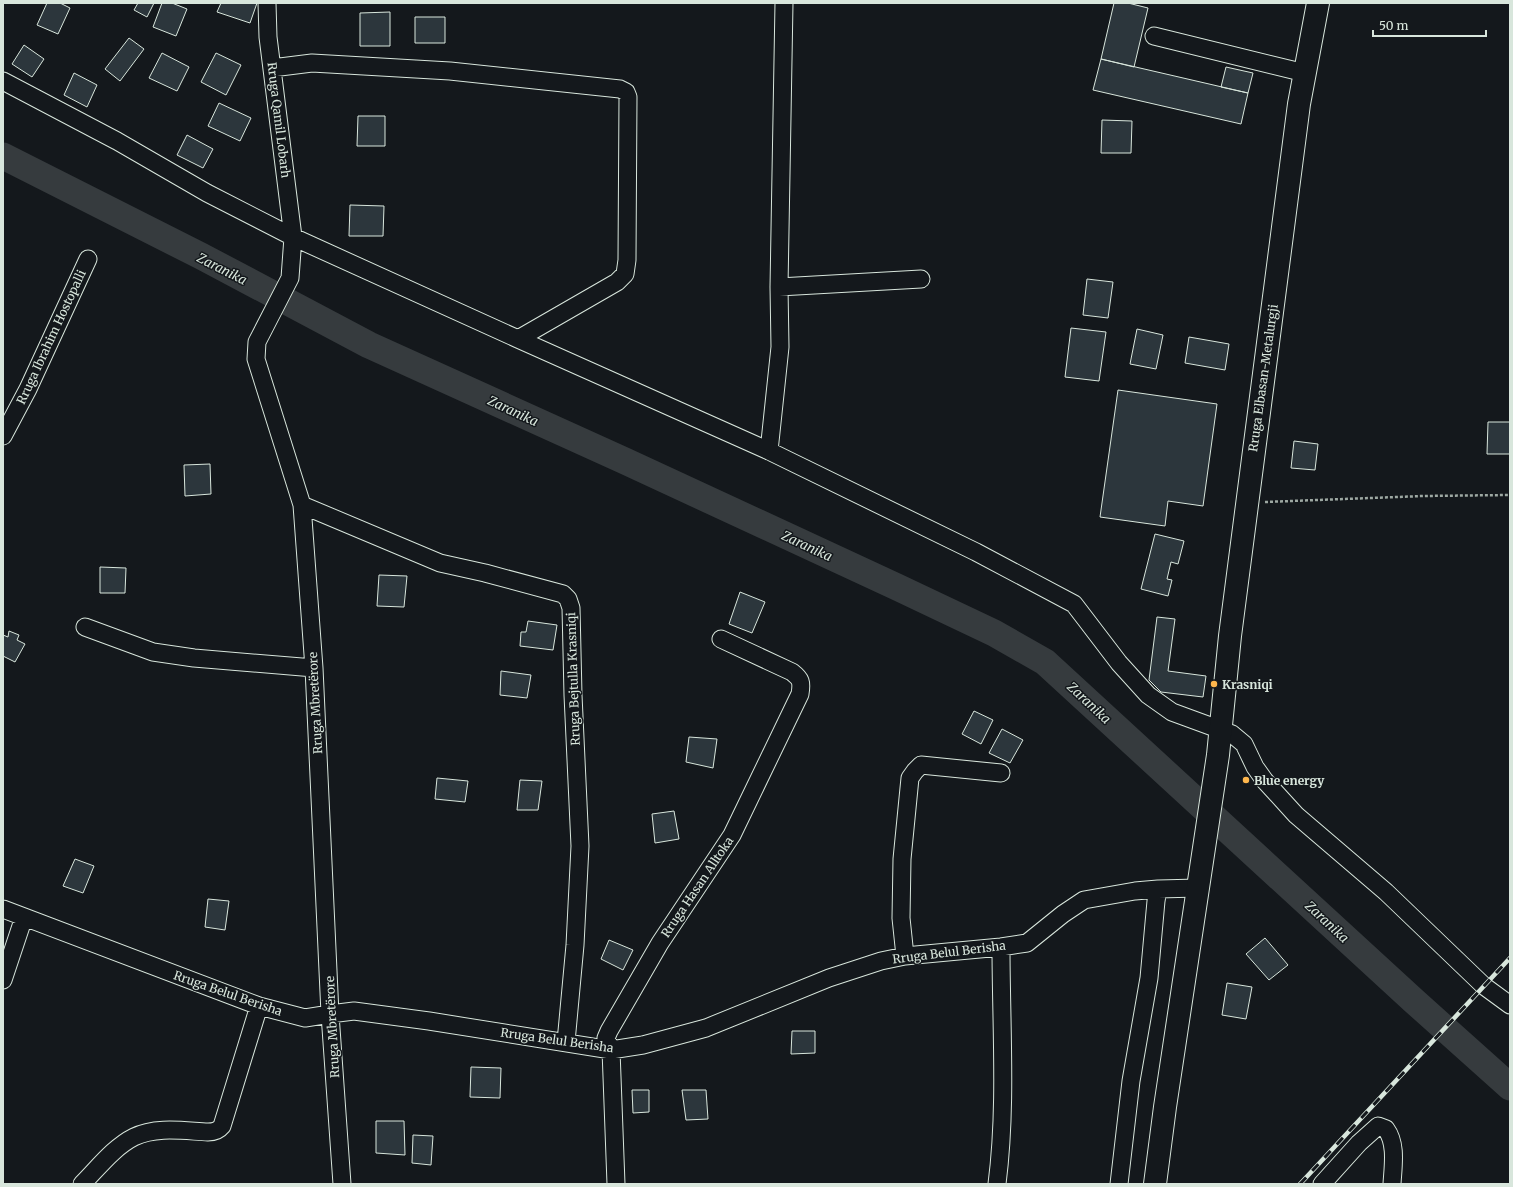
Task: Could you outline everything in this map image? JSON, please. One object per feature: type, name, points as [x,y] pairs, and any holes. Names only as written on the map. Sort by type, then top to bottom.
[{"type":"main road","name":"Rruga Elbasan-Metalurgji","points":[[1199,878],[1218,755],[1230,636],[1299,104],[1318,3]]},
{"type":"main road","points":[[1155,1184],[1199,878]]},
{"type":"street","name":"Rruga Qamil Lobarh","points":[[267,3],[268,37],[293,237]]},
{"type":"street","points":[[769,450],[780,346],[779,287],[784,3]]},
{"type":"street","points":[[1154,36],[1305,73]]},
{"type":"street","points":[[272,68],[312,63],[450,71],[620,89],[626,92],[628,97],[627,260],[625,274],[617,282],[518,339]]},
{"type":"street","points":[[3,81],[117,141],[207,193],[293,237],[518,339],[769,450],[976,552],[1074,604],[1119,663],[1148,695],[1172,712],[1232,734],[1244,744],[1255,767],[1265,781],[1296,815],[1386,892],[1484,986],[1510,1005]]},
{"type":"street","name":"Rruga Mbretërore","points":[[293,237],[290,278],[257,342],[256,359],[302,505],[314,668],[330,1014],[342,1184]]},
{"type":"street","name":"Rruga Ibrahim Hostopalli","points":[[3,436],[28,389],[88,259]]},
{"type":"street","points":[[779,287],[921,279]]},
{"type":"street","name":"Rruga Bejtulla Krasniqi","points":[[302,505],[440,563],[485,573],[563,594],[568,599],[570,608],[580,846],[576,945],[566,1042]]},
{"type":"street","points":[[85,627],[153,652],[194,658],[314,668]]},
{"type":"street","name":"Rruga Hasan Alltoka","points":[[616,1184],[611,1050],[606,1038],[660,943],[732,835],[800,694],[802,684],[800,678],[792,672],[721,639]]},
{"type":"street","points":[[905,956],[901,918],[902,859],[910,778],[921,765],[1001,772]]},
{"type":"street","name":"Rruga Belul Berisha","points":[[3,909],[259,1006],[306,1018],[354,1011],[429,1020],[611,1050],[643,1045],[706,1028],[828,978],[881,961],[905,956],[1000,947],[1027,942],[1084,900],[1135,891],[1158,889],[1199,878]]},
{"type":"street","points":[[1119,1184],[1131,1081],[1149,978],[1158,889]]},
{"type":"street","points":[[3,980],[24,917]]},
{"type":"street","points":[[997,1184],[1001,1150],[1002,1102],[1000,947]]},
{"type":"street","points":[[82,1184],[111,1154],[134,1137],[157,1131],[215,1132],[219,1130],[222,1126],[259,1006]]},
{"type":"street","points":[[1322,1184],[1359,1143],[1378,1126],[1386,1128],[1391,1135],[1394,1152],[1392,1184]]},
{"type":"path","points":[[1247,503],[1416,496],[1510,496]]},
{"type":"building","points":[[47,3],[60,3],[70,8],[58,34],[37,25]]},
{"type":"building","points":[[138,3],[154,3],[147,17],[134,10]]},
{"type":"building","points":[[162,3],[172,3],[187,9],[176,36],[153,27]]},
{"type":"building","points":[[221,3],[257,3],[250,23],[217,12]]},
{"type":"building","points":[[1114,3],[1128,3],[1148,8],[1134,67],[1101,59]]},
{"type":"building","points":[[390,12],[390,46],[360,46],[360,13]]},
{"type":"building","points":[[415,17],[445,17],[445,43],[415,43]]},
{"type":"building","points":[[129,38],[144,49],[120,81],[105,69]]},
{"type":"building","points":[[24,45],[44,59],[32,77],[12,64]]},
{"type":"building","points":[[162,53],[189,67],[177,91],[149,78]]},
{"type":"building","points":[[216,53],[241,65],[226,95],[201,82]]},
{"type":"building","points":[[1101,59],[1248,93],[1241,124],[1093,90]]},
{"type":"building","points":[[1226,67],[1253,73],[1248,93],[1221,87]]},
{"type":"building","points":[[74,73],[97,85],[87,107],[64,95]]},
{"type":"building","points":[[219,103],[251,118],[240,141],[208,126]]},
{"type":"building","points":[[358,116],[385,116],[385,146],[357,146]]},
{"type":"building","points":[[1102,120],[1132,121],[1131,153],[1101,153]]},
{"type":"building","points":[[187,135],[213,149],[203,168],[177,155]]},
{"type":"building","points":[[350,205],[384,206],[383,236],[349,236]]},
{"type":"building","points":[[1087,279],[1113,282],[1108,318],[1083,315]]},
{"type":"building","points":[[1071,328],[1106,332],[1099,381],[1065,377]]},
{"type":"building","points":[[1137,329],[1163,335],[1156,369],[1130,364]]},
{"type":"building","points":[[1189,337],[1229,344],[1225,370],[1185,363]]},
{"type":"building","points":[[1118,390],[1217,404],[1203,506],[1168,501],[1165,526],[1100,517]]},
{"type":"building","points":[[1488,422],[1510,422],[1510,454],[1487,454]]},
{"type":"building","points":[[1294,441],[1318,444],[1315,470],[1291,468]]},
{"type":"building","points":[[210,464],[211,494],[185,496],[184,465]]},
{"type":"building","points":[[1155,534],[1184,541],[1178,564],[1171,562],[1167,579],[1172,580],[1168,596],[1141,589]]},
{"type":"building","points":[[100,567],[126,568],[125,593],[100,593]]},
{"type":"building","points":[[379,575],[407,576],[404,607],[377,606]]},
{"type":"building","points":[[740,592],[765,602],[752,633],[729,624]]},
{"type":"building","points":[[1157,617],[1175,619],[1168,671],[1206,676],[1203,697],[1161,692],[1149,680]]},
{"type":"building","points":[[528,621],[557,625],[553,650],[520,646],[521,632],[526,632]]},
{"type":"building","points":[[9,631],[19,635],[17,640],[25,644],[15,662],[3,656],[3,635],[8,637]]},
{"type":"building","points":[[501,671],[531,675],[527,698],[500,695]]},
{"type":"building","points":[[974,711],[993,720],[981,744],[962,734]]},
{"type":"building","points":[[1002,729],[1023,740],[1010,763],[989,753]]},
{"type":"building","points":[[689,737],[717,739],[713,768],[686,762]]},
{"type":"building","points":[[437,778],[468,781],[465,802],[435,799]]},
{"type":"building","points":[[520,780],[542,781],[538,810],[517,810]]},
{"type":"building","points":[[674,811],[679,839],[655,843],[652,814]]},
{"type":"building","points":[[75,859],[94,866],[83,893],[63,886]]},
{"type":"building","points":[[208,899],[229,901],[225,930],[205,927]]},
{"type":"building","points":[[1265,938],[1288,965],[1269,980],[1246,954]]},
{"type":"building","points":[[609,940],[633,950],[623,970],[601,959]]},
{"type":"building","points":[[1227,983],[1252,987],[1246,1019],[1222,1015]]},
{"type":"building","points":[[792,1031],[815,1031],[815,1053],[791,1054]]},
{"type":"building","points":[[471,1067],[501,1068],[500,1098],[470,1097]]},
{"type":"building","points":[[632,1090],[649,1090],[649,1112],[633,1113]]},
{"type":"building","points":[[682,1090],[706,1090],[708,1119],[686,1120]]},
{"type":"building","points":[[376,1121],[404,1121],[405,1155],[376,1153]]},
{"type":"building","points":[[413,1135],[433,1136],[431,1165],[412,1163]]},
{"type":"waterway","name":"Zaranika","points":[[3,156],[201,256],[369,345],[625,461],[897,587],[994,633],[1045,662],[1414,1001],[1510,1087]]},
{"type":"railway","points":[[1300,1184],[1510,958]]},
{"type":"place","name":"Krasniqi","points":[[1214,684]]},
{"type":"place","name":"Blue energy","points":[[1246,780]]}]
